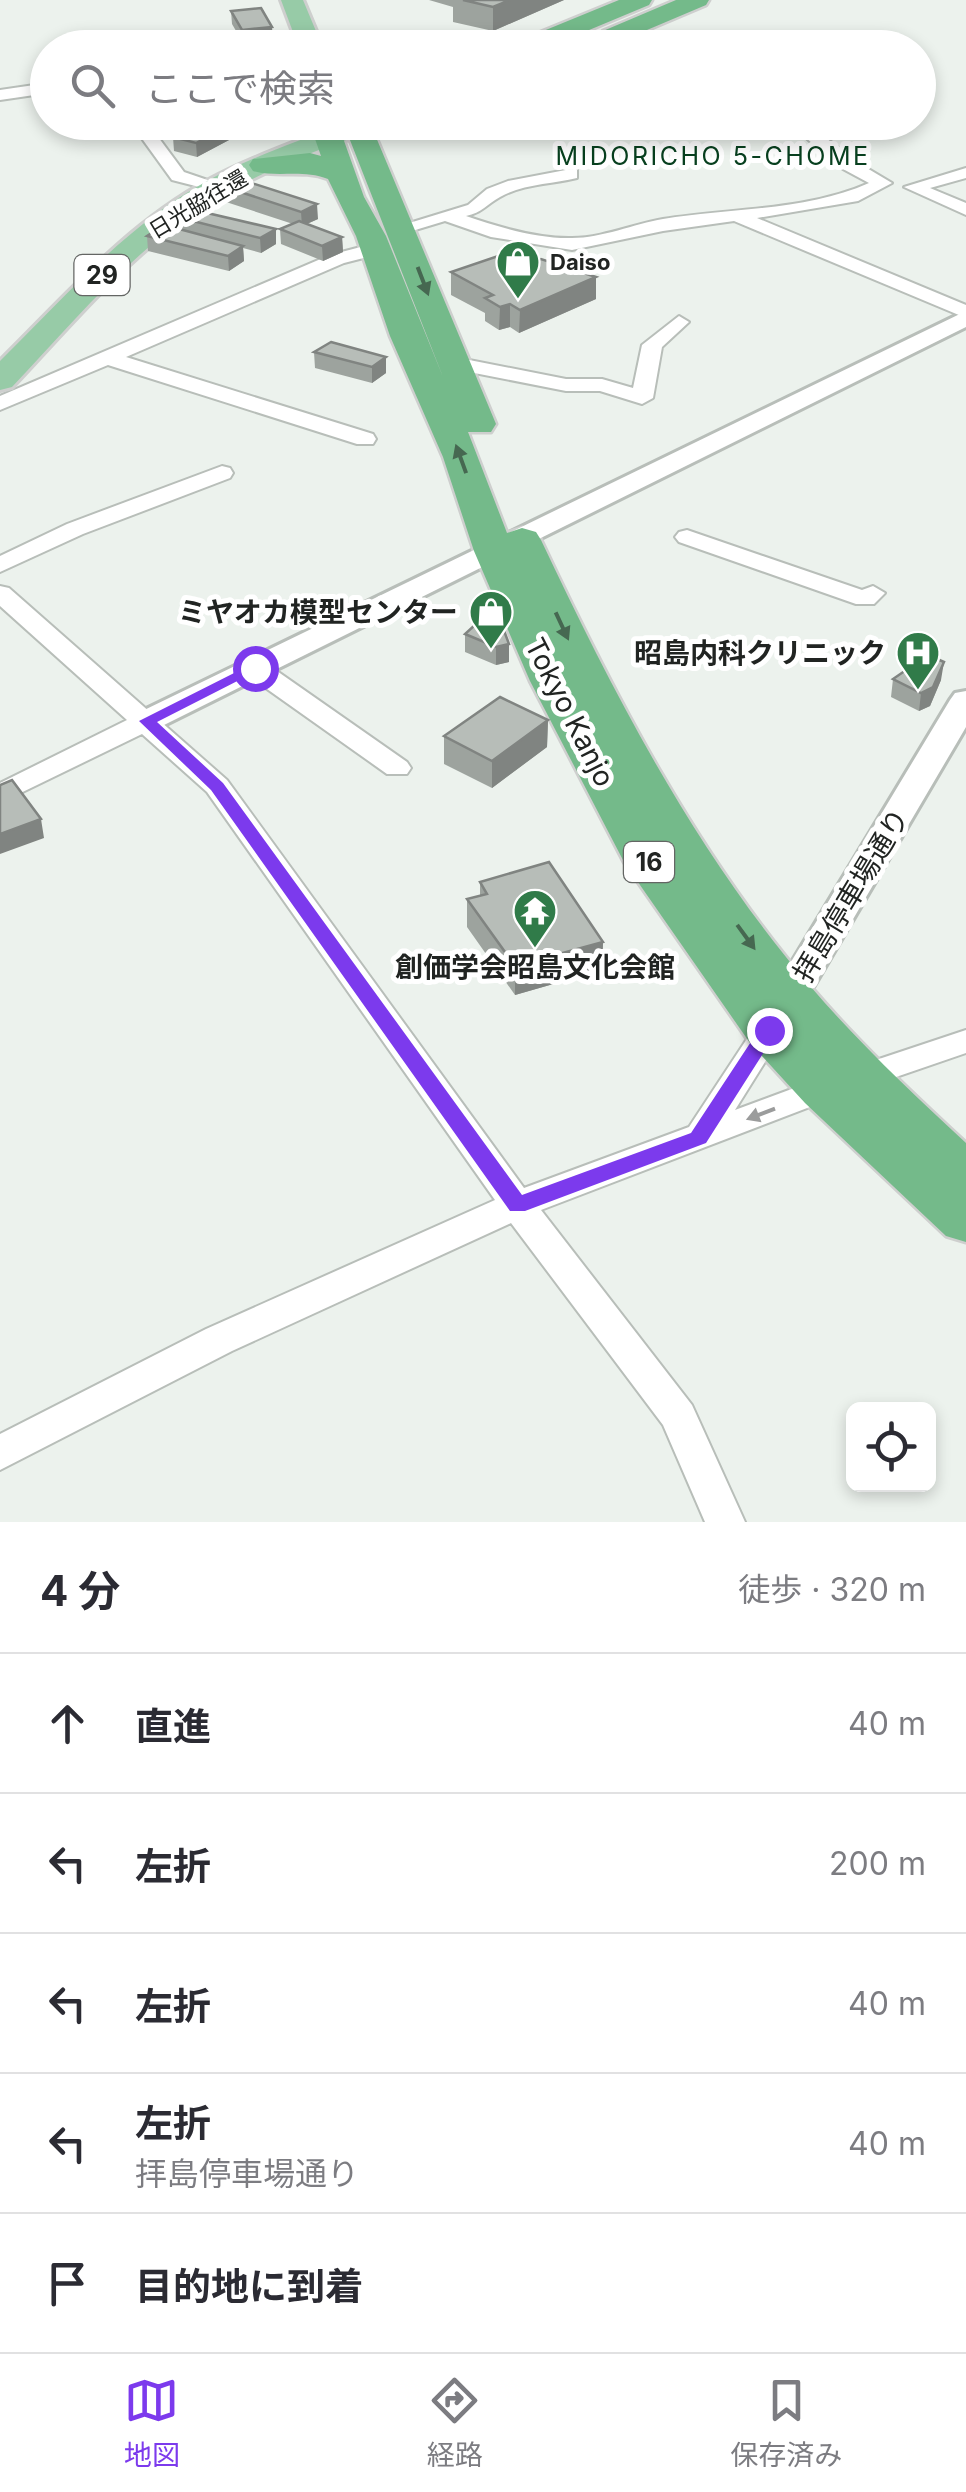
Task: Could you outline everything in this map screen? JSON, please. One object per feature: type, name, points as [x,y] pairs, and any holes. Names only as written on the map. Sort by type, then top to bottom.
[{"type":"highway","points":[[584,30],[640,0]]},
{"type":"highway","points":[[595,30],[674,0]]},
{"type":"highway","points":[[627,30],[697,0]]},
{"type":"highway","name":"Tokyo Kanjo","points":[[345,140],[340,173],[389,238],[407,336],[507,544],[779,1014],[966,1220]]},
{"type":"highway","name":"Tokyo Kanjo","points":[[353,140],[389,238],[454,363],[507,544]]},
{"type":"highway","points":[[263,165],[305,162],[340,173]]},
{"type":"highway","name":"Tokyo Kanjo","points":[[842,1083],[966,1176]]},
{"type":"main road","points":[[297,1],[305,30]]},
{"type":"main road","points":[[297,1],[316,30]]},
{"type":"main road","name":"日光脇往還","points":[[0,380],[142,237],[219,187],[316,140]]},
{"type":"street","points":[[0,96],[30,91]]},
{"type":"street","points":[[151,140],[178,176],[219,187]]},
{"type":"street","points":[[446,215],[491,230],[572,244],[662,225],[740,218],[852,197],[882,184],[817,140]]},
{"type":"street","points":[[966,173],[913,187],[966,210]]},
{"type":"street","points":[[0,404],[351,253],[446,215],[474,209],[492,193],[571,174]]},
{"type":"street","points":[[740,218],[966,315]]},
{"type":"street","points":[[0,794],[966,315]]},
{"type":"street","points":[[454,363],[566,385],[602,385],[642,398],[652,345],[679,322]]},
{"type":"street","points":[[106,357],[364,439]]},
{"type":"street","points":[[0,565],[75,529],[222,473]]},
{"type":"street","points":[[686,537],[865,599],[874,592]]},
{"type":"street","points":[[0,593],[217,786],[518,1205],[678,1416],[726,1522]]},
{"type":"street","points":[[255,668],[396,768]]},
{"type":"street","name":"拝島停車場通り","points":[[698,1138],[779,1014],[966,700]]},
{"type":"street","points":[[0,1453],[219,1340],[518,1205],[842,1083],[966,1041]]},
{"type":"building","points":[[463,0],[510,0],[493,7]]},
{"type":"building","points":[[261,8],[272,27],[242,30],[231,11]]},
{"type":"building","points":[[239,179],[317,204],[301,212],[222,186]]},
{"type":"building","points":[[190,209],[276,229],[260,238],[177,217]]},
{"type":"building","points":[[299,221],[342,237],[322,246],[280,229]]},
{"type":"building","points":[[164,225],[243,246],[228,256],[147,236]]},
{"type":"building","points":[[507,253],[529,264],[541,259],[596,277],[520,310],[510,304],[500,307],[485,298],[493,295],[451,272]]},
{"type":"building","points":[[331,342],[386,357],[372,367],[314,352]]},
{"type":"building","points":[[500,620],[509,644],[496,647],[465,634],[476,624]]},
{"type":"building","points":[[928,655],[944,662],[933,687],[921,693],[893,679]]},
{"type":"building","points":[[500,697],[548,720],[492,761],[444,736]]},
{"type":"building","points":[[12,780],[41,819],[0,834],[0,785]]},
{"type":"building","points":[[549,862],[603,942],[515,966],[467,899],[487,894],[480,882]]},
{"type":"place","name":"Daiso","points":[[518,300]]},
{"type":"place","name":"ミヤオカ模型センター","points":[[491,650]]},
{"type":"place","name":"昭島内科クリニック","points":[[918,691]]},
{"type":"place","name":"創価学会昭島文化会館","points":[[535,949]]},
{"type":"district","name":"MIDORICHO 5-CHOME","points":[[713,156]]},
{"type":"route","points":[[255,668],[147,721],[217,786],[518,1205],[698,1138],[769,1030]]}]
